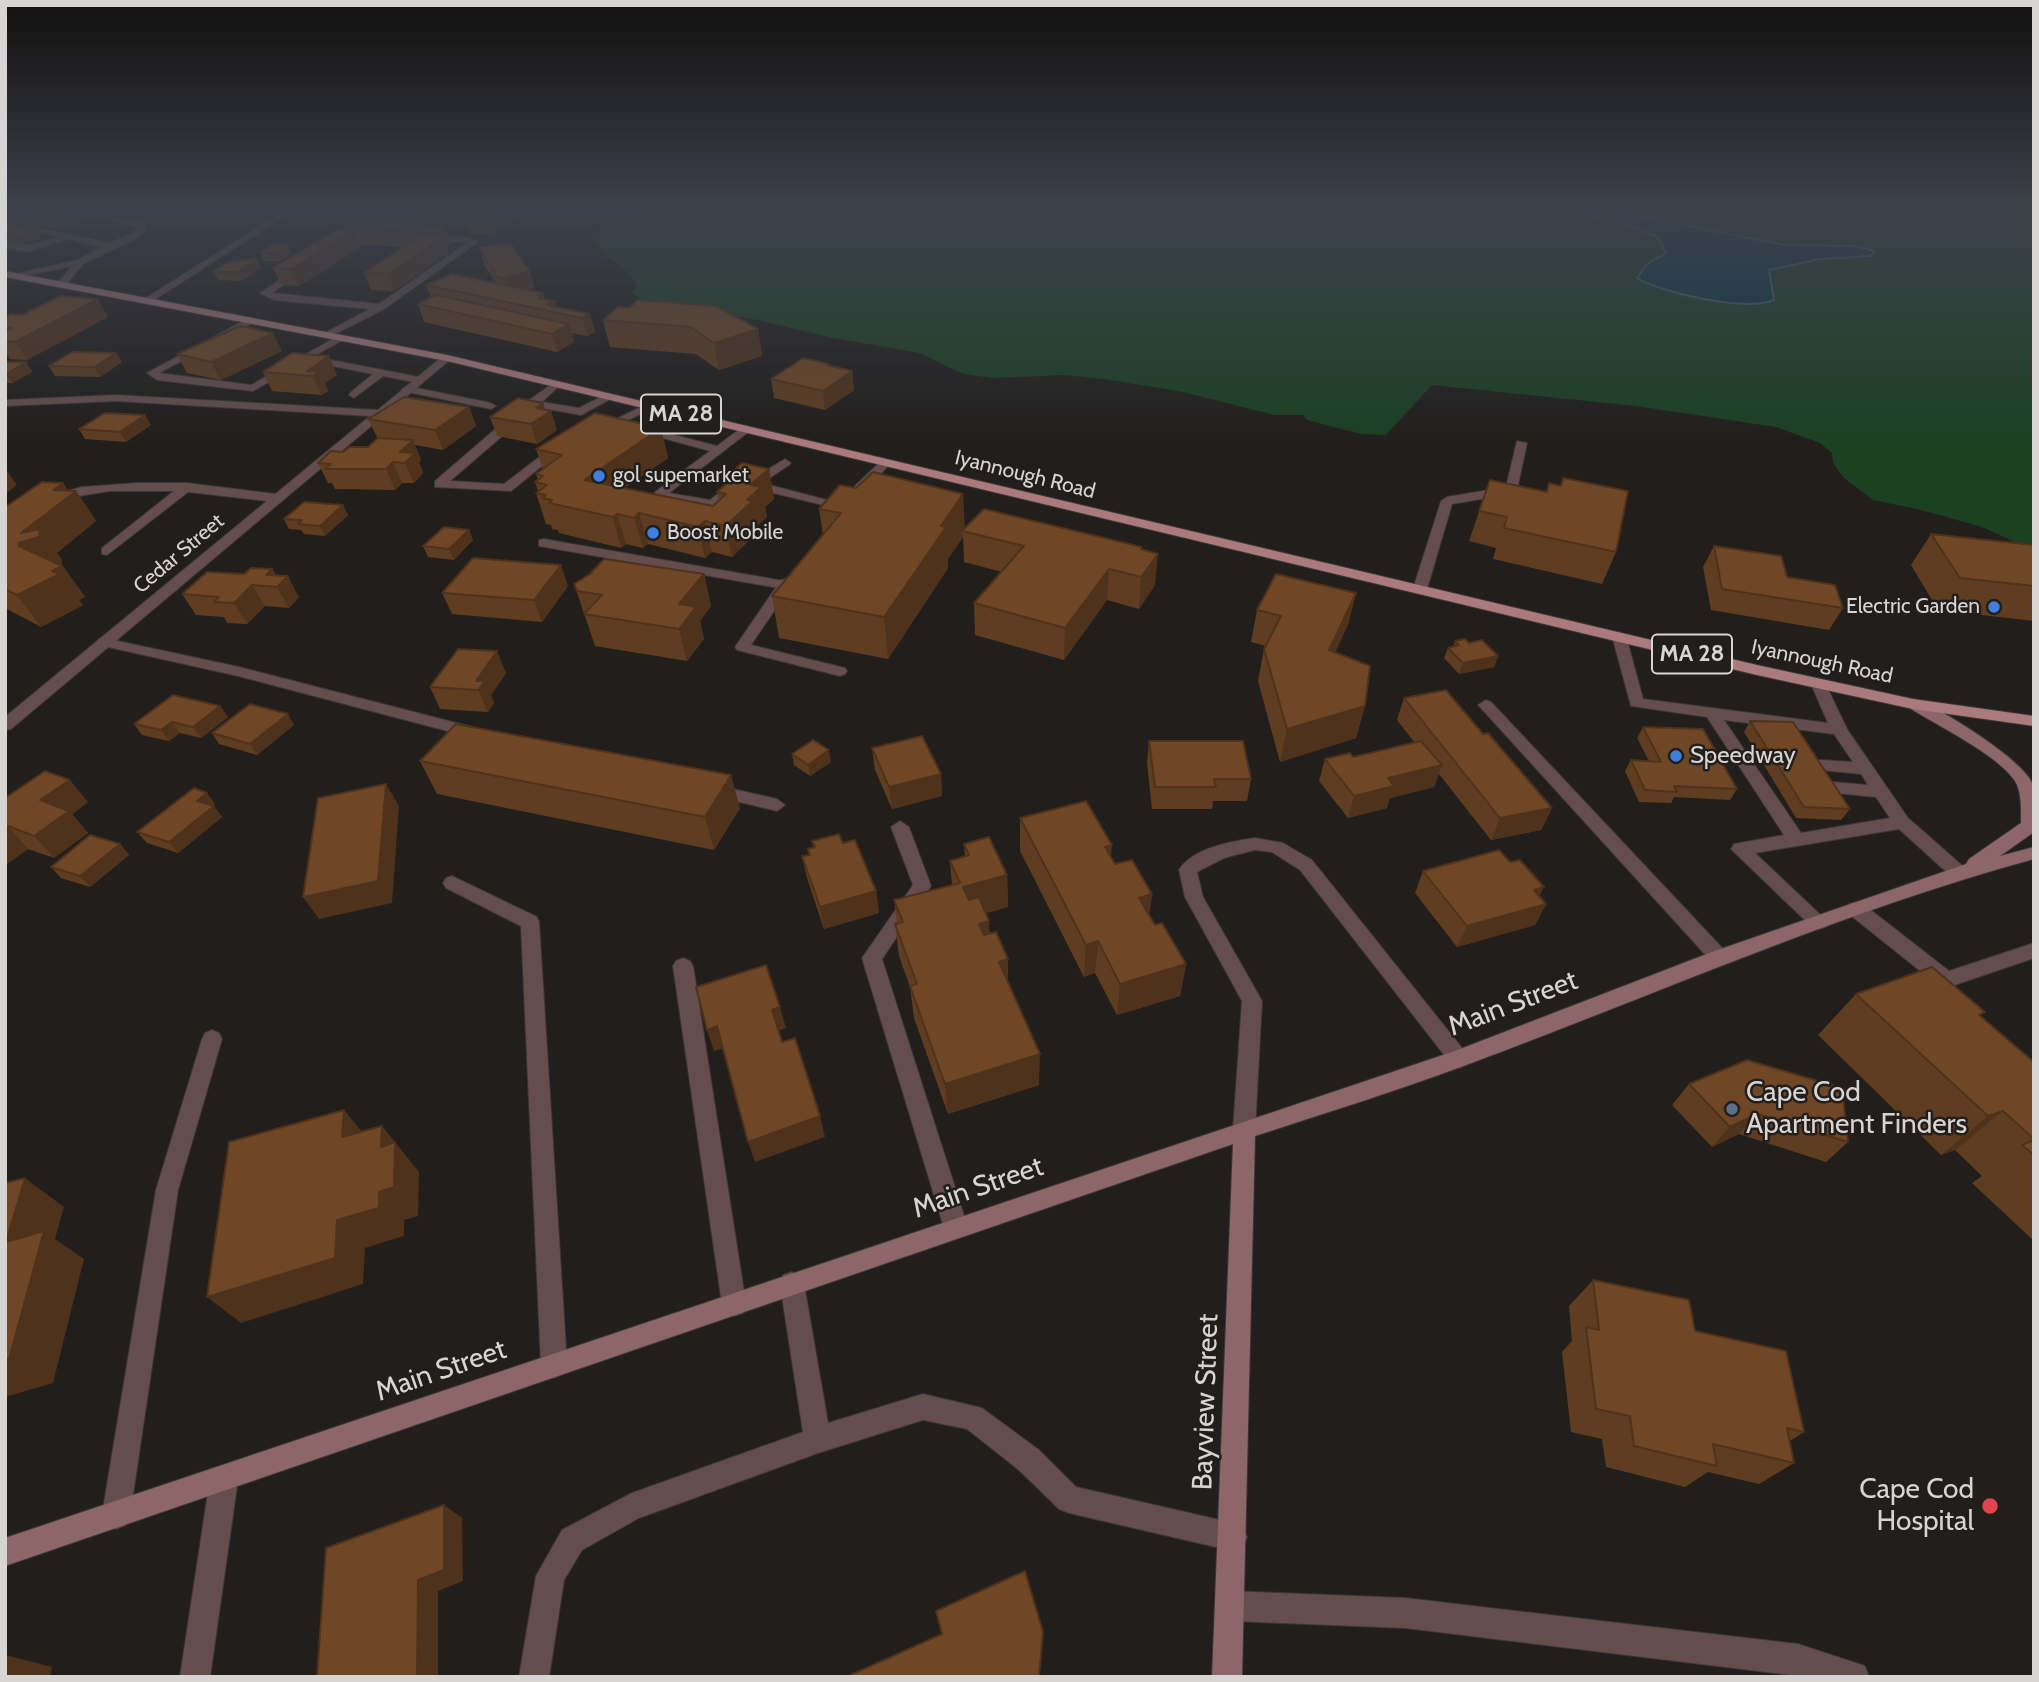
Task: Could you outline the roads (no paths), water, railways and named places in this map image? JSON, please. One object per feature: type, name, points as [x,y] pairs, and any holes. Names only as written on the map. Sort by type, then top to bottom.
[{"type":"main road","name":"Iyannough Road","points":[[97,290],[447,358],[1819,684],[1913,704],[2034,721]]},
{"type":"main road","name":"Main Street","points":[[1913,704],[1990,752],[2022,778],[2028,797],[2032,824],[1963,872]]},
{"type":"main road","name":"Main Street","points":[[5,1552],[1459,1059],[1718,957],[1963,872],[2034,853]]},
{"type":"main road","name":"Bayview Street","points":[[1227,1677],[1244,1130]]},
{"type":"street","points":[[148,300],[163,290]]},
{"type":"street","points":[[268,290],[265,293],[274,297],[380,307]]},
{"type":"street","points":[[326,335],[380,307],[404,290]]},
{"type":"street","points":[[251,320],[152,373],[157,377],[253,388]]},
{"type":"street","points":[[223,405],[341,338]]},
{"type":"street","name":"Cedar Street","points":[[5,725],[377,413],[447,358]]},
{"type":"street","points":[[326,362],[419,380]]},
{"type":"street","points":[[354,395],[381,373]]},
{"type":"street","points":[[556,384],[439,484],[507,488],[571,439]]},
{"type":"street","points":[[407,390],[491,406]]},
{"type":"street","points":[[532,402],[580,412],[609,397]]},
{"type":"street","points":[[5,403],[116,398],[377,413]]},
{"type":"street","points":[[649,406],[610,424],[719,450]]},
{"type":"street","points":[[745,430],[659,495],[712,504],[729,491],[752,484],[785,463]]},
{"type":"street","points":[[1420,589],[1447,501],[1511,490],[1521,443]]},
{"type":"street","points":[[752,484],[841,511],[885,463]]},
{"type":"street","points":[[43,501],[55,495],[121,485],[187,487],[276,498]]},
{"type":"street","points":[[107,551],[187,487]]},
{"type":"street","points":[[544,543],[788,580],[743,647],[840,671]]},
{"type":"street","points":[[1619,636],[1636,703],[1839,730]]},
{"type":"street","points":[[104,642],[239,672],[487,736]]},
{"type":"street","points":[[1819,684],[1839,730],[1902,822],[1963,872]]},
{"type":"street","points":[[1486,705],[1718,957]]},
{"type":"street","points":[[1712,713],[1742,758],[1767,783],[1796,839]]},
{"type":"street","points":[[1742,758],[1761,760]]},
{"type":"street","points":[[1805,764],[1865,769]]},
{"type":"street","points":[[698,786],[777,805]]},
{"type":"street","points":[[1821,787],[1881,792]]},
{"type":"street","points":[[1819,922],[1740,849],[1902,822]]},
{"type":"street","points":[[900,827],[922,886],[872,958],[956,1228]]},
{"type":"street","points":[[1244,1130],[1252,1002],[1194,897],[1188,870],[1200,859],[1252,844],[1277,846],[1306,865],[1459,1059]]},
{"type":"street","points":[[452,883],[530,922],[554,1365]]},
{"type":"street","points":[[1856,909],[1945,979],[2031,953]]},
{"type":"street","points":[[682,966],[734,1304]]},
{"type":"street","points":[[116,1515],[167,1191],[212,1039]]},
{"type":"street","points":[[792,1284],[818,1440]]},
{"type":"street","points":[[534,1677],[550,1576],[572,1540],[632,1507],[818,1440],[923,1407],[973,1417],[1029,1460],[1069,1499],[1233,1537]]},
{"type":"street","points":[[195,1677],[224,1479]]},
{"type":"street","points":[[1230,1606],[1418,1615],[1798,1659],[1854,1677]]},
{"type":"water","points":[[1670,290],[1772,290],[1774,300],[1745,304]]},
{"type":"place","name":"gol supemarket","points":[[599,476]]},
{"type":"place","name":"Boost Mobile","points":[[653,533]]},
{"type":"place","name":"Electric Garden","points":[[1994,607]]},
{"type":"place","name":"Speedway","points":[[1676,756]]},
{"type":"place","name":"Cape Cod Apartment Finders","points":[[1732,1109]]},
{"type":"place","name":"Cape Cod Hospital","points":[[1990,1506]]}]
